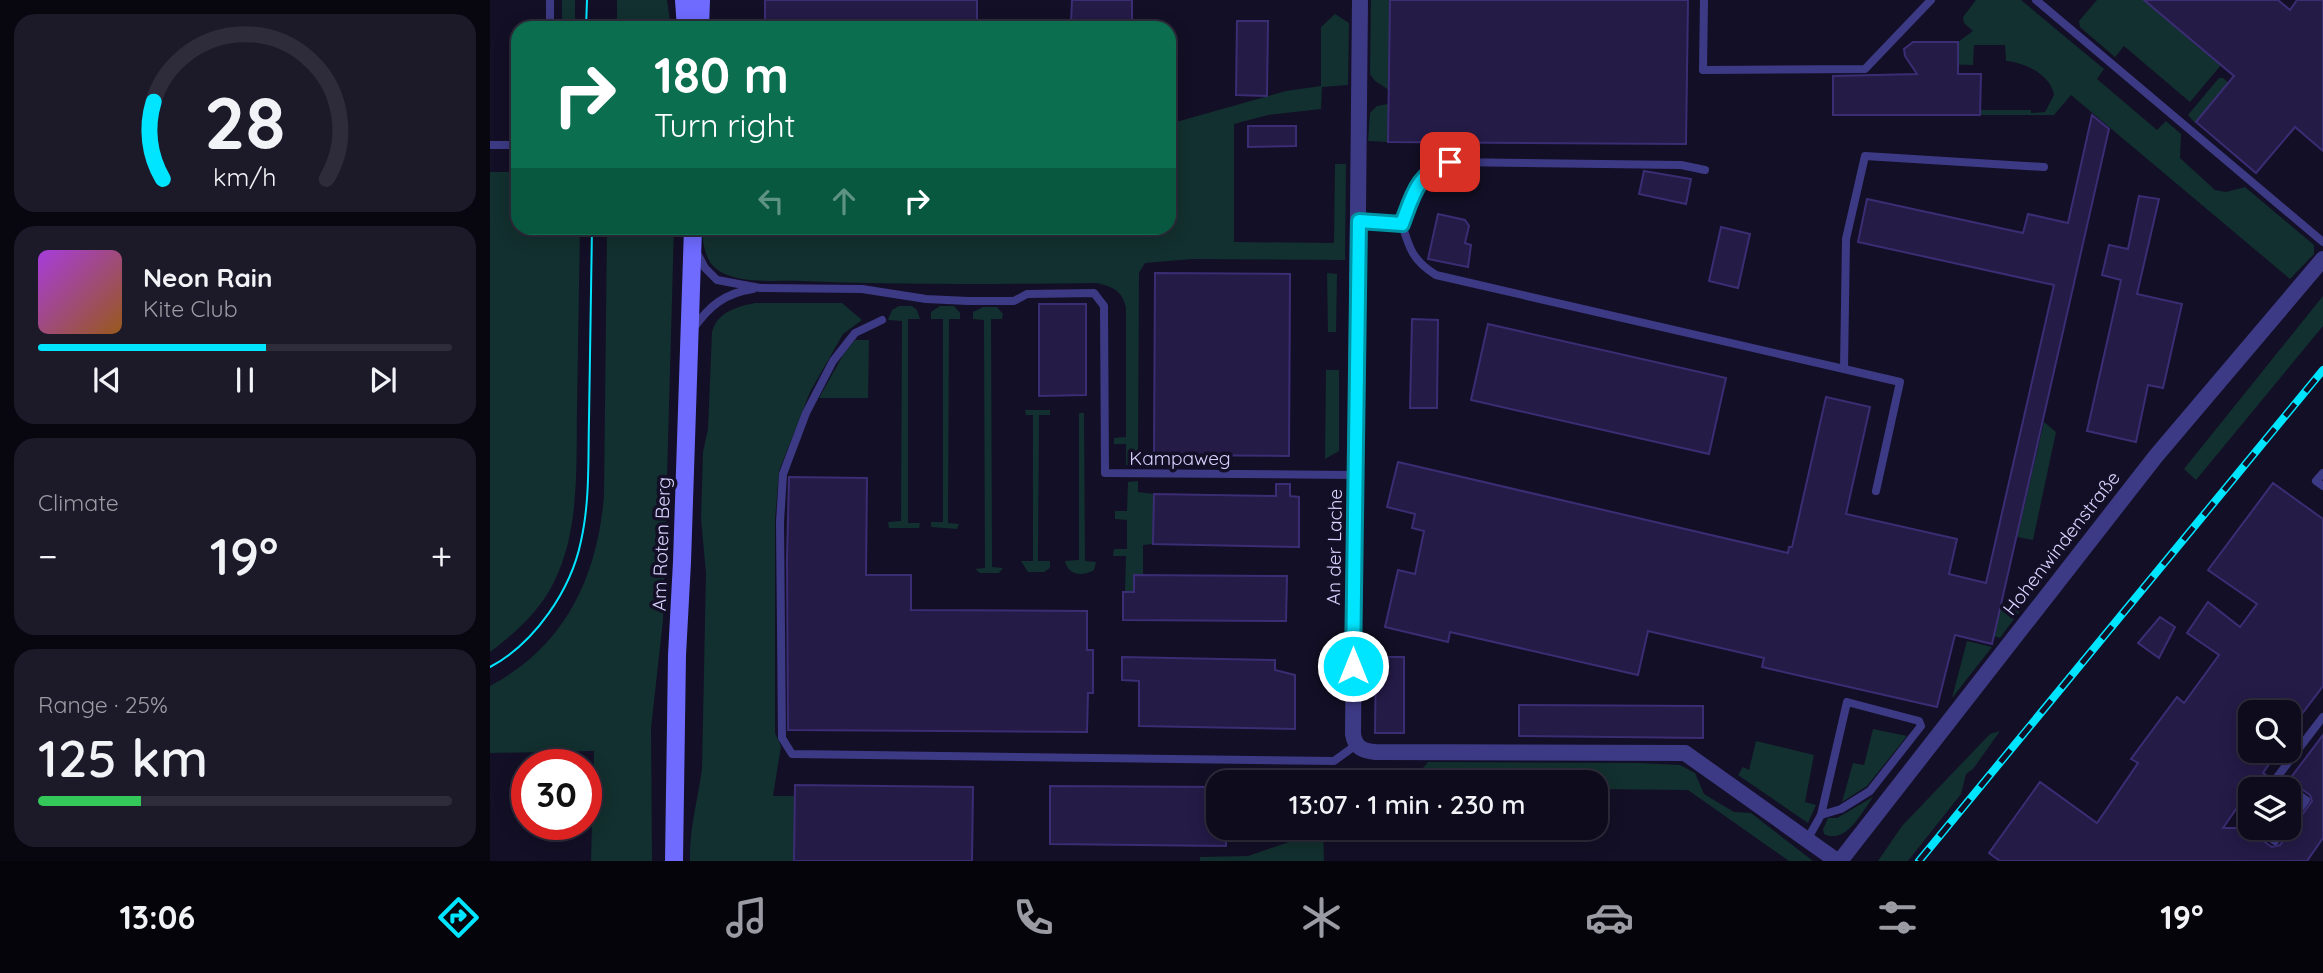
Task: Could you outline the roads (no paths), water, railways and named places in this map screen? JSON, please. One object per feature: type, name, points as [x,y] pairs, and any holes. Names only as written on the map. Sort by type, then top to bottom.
[{"type":"main road","points":[[684,0],[686,21]]},
{"type":"main road","points":[[700,21],[701,0]]},
{"type":"main road","name":"Am Roten Berg","points":[[674,861],[677,655],[693,237]]},
{"type":"street","name":"An der Lache","points":[[1356,745],[1353,734],[1360,0]]},
{"type":"street","name":"Hohenwindenstraße","points":[[1839,861],[2155,456],[2323,258]]},
{"type":"street","points":[[1356,745],[1363,751],[1375,752],[1685,753],[1839,861]]},
{"type":"lane","points":[[550,0],[550,21]]},
{"type":"lane","points":[[1704,0],[1703,70],[1864,69],[1931,0]]},
{"type":"lane","points":[[2036,0],[2323,242]]},
{"type":"lane","points":[[490,145],[511,145]]},
{"type":"lane","points":[[1844,369],[1846,239],[1865,156],[2044,167]]},
{"type":"lane","points":[[1704,170],[1681,164],[1450,162],[1434,167],[1420,181],[1402,224],[1409,248],[1422,267],[1436,275],[1900,382],[1876,491]]},
{"type":"lane","points":[[1359,221],[1402,224]]},
{"type":"lane","points":[[693,237],[705,268],[717,280],[760,288]]},
{"type":"lane","points":[[690,334],[713,303],[741,291],[760,288]]},
{"type":"lane","name":"Kampaweg","points":[[760,288],[862,289],[926,299],[968,301],[1014,300],[1027,294],[1094,293],[1104,306],[1105,473],[1355,475]]},
{"type":"lane","points":[[882,320],[855,333],[833,361],[806,413],[783,474],[780,522],[782,738],[792,754],[1334,761],[1356,745]]},
{"type":"lane","points":[[2323,473],[2316,481],[2323,486]]},
{"type":"lane","points":[[1807,840],[1821,815],[1847,702],[1919,721],[1921,726],[1870,791],[1841,809],[1821,815]]},
{"type":"lane","points":[[2278,777],[2323,717]]},
{"type":"tram line","points":[[586,21],[587,0]]},
{"type":"tram line","points":[[490,667],[522,644],[549,613],[569,578],[581,541],[588,480],[592,235]]},
{"type":"railway","points":[[1919,861],[2323,370]]}]
